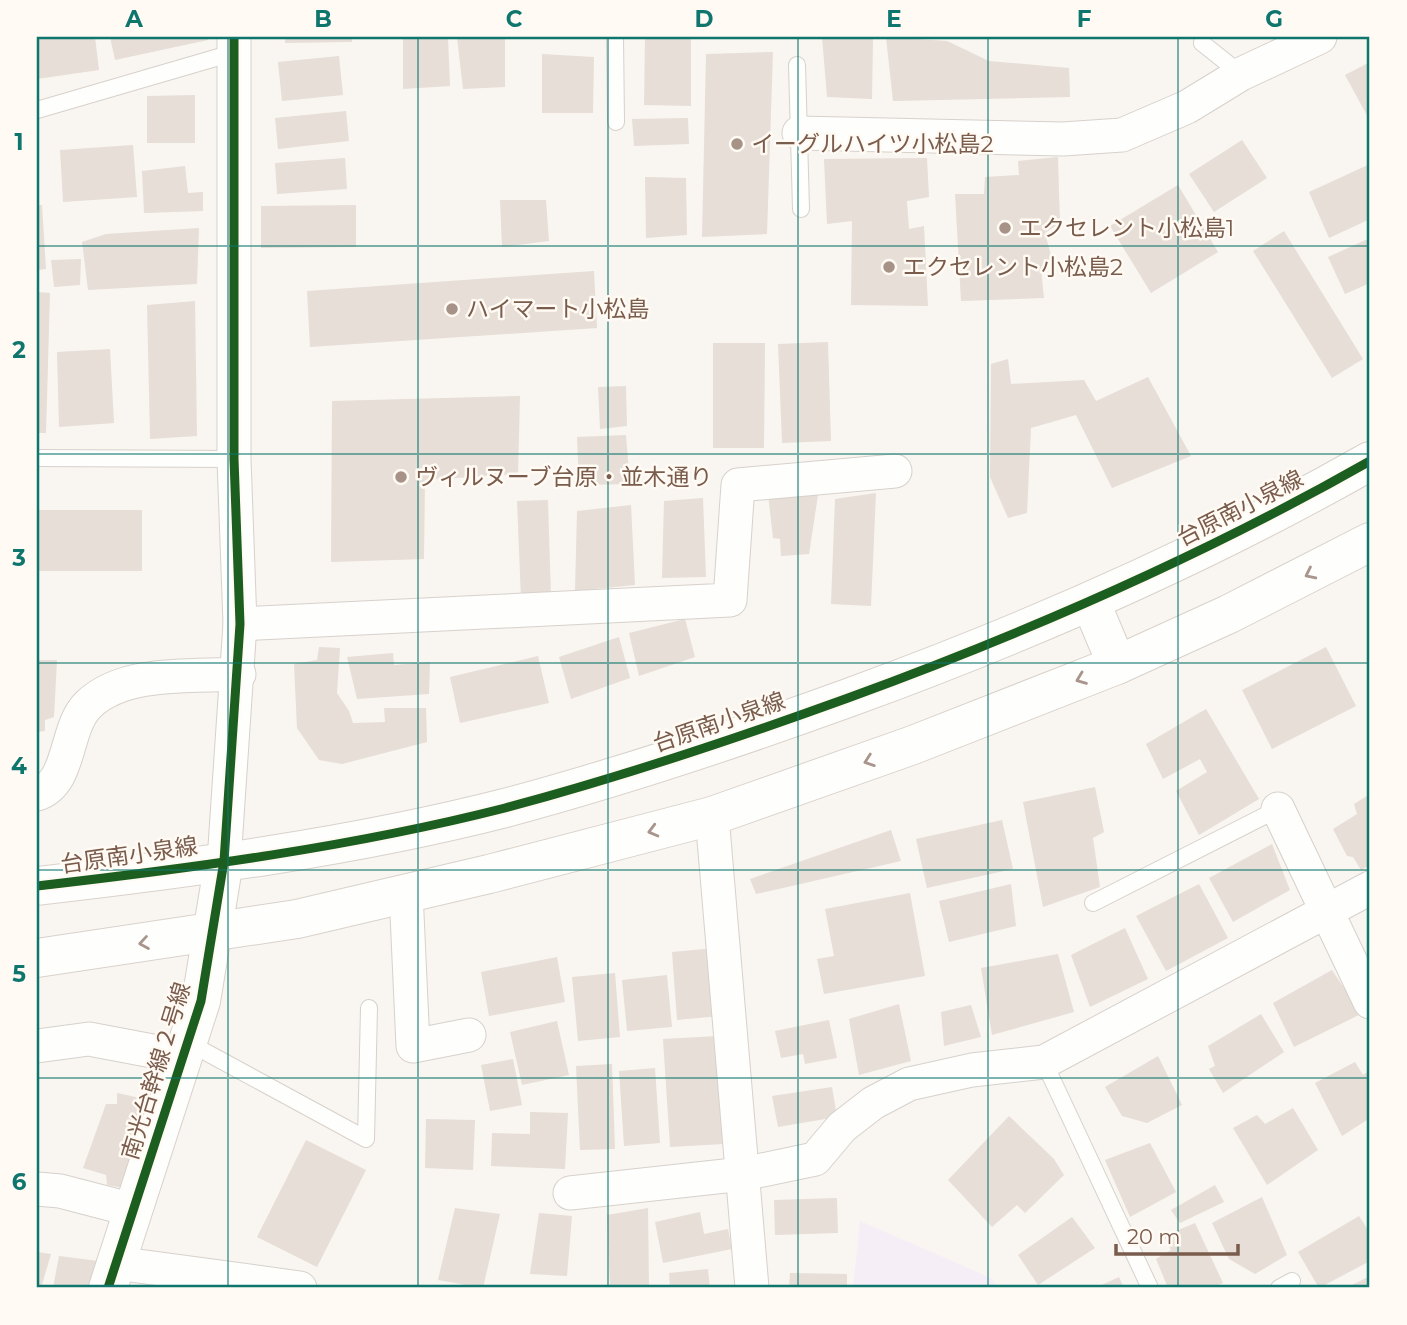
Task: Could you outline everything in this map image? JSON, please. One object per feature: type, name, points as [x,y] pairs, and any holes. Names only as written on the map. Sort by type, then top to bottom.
[{"type":"street","points":[[799,133],[1063,139],[1122,135],[1187,107],[1241,74],[1320,37]]},
{"type":"street","points":[[224,861],[239,674],[240,624],[234,458],[235,44]]},
{"type":"street","name":"台原南小泉線","points":[[37,886],[301,850],[502,808],[697,752],[938,665],[1091,603],[1291,506],[1370,461]]},
{"type":"street","points":[[240,624],[730,600],[738,485],[895,471]]},
{"type":"street","points":[[37,958],[297,919],[489,874],[712,816],[913,745],[1117,665],[1229,614],[1370,542]]},
{"type":"street","points":[[1091,603],[1117,665]]},
{"type":"street","points":[[37,794],[48,789],[59,773],[73,728],[88,704],[112,689],[137,681],[239,674]]},
{"type":"street","points":[[1278,809],[1370,1002]]},
{"type":"street","points":[[712,816],[752,1288]]},
{"type":"street","name":"南光台幹線２号線","points":[[112,1276],[201,1001],[224,861]]},
{"type":"street","points":[[570,1193],[743,1174],[815,1159],[842,1127],[873,1103],[909,1084],[972,1070],[1044,1062],[1370,888]]},
{"type":"street","points":[[406,892],[413,1046],[469,1035]]},
{"type":"street","points":[[37,1046],[89,1039],[187,1050]]},
{"type":"street","points":[[37,1189],[60,1191],[133,1210]]},
{"type":"street","points":[[112,1276],[299,1288]]},
{"type":"lane","points":[[615,37],[616,122]]},
{"type":"lane","points":[[1203,37],[1202,43],[1241,74]]},
{"type":"lane","points":[[37,110],[235,44]]},
{"type":"lane","points":[[797,65],[801,209]]},
{"type":"lane","points":[[37,458],[234,458]]},
{"type":"lane","points":[[1093,903],[1278,809]]},
{"type":"lane","points":[[187,1050],[366,1139],[369,1008]]},
{"type":"lane","points":[[1044,1062],[1150,1288]]},
{"type":"shaded area","points":[[860,1221],[991,1278],[998,1288],[853,1288]]},
{"type":"building","points":[[37,37],[95,37],[99,70],[37,79]]},
{"type":"building","points":[[110,37],[208,37],[208,40],[115,60]]},
{"type":"building","points":[[285,37],[352,37],[352,42],[285,43]]},
{"type":"building","points":[[403,37],[448,37],[450,86],[403,89]]},
{"type":"building","points":[[457,37],[505,37],[505,87],[463,89]]},
{"type":"building","points":[[645,37],[691,37],[691,106],[644,105]]},
{"type":"building","points":[[822,37],[873,37],[872,99],[827,97]]},
{"type":"building","points":[[886,37],[947,41],[989,61],[1069,68],[1070,97],[893,101]]},
{"type":"building","name":"イーグルハイツ小松島2","points":[[773,52],[767,234],[702,237],[706,54]]},
{"type":"building","points":[[542,54],[594,57],[593,113],[542,113]]},
{"type":"building","points":[[339,56],[343,95],[282,101],[278,62]]},
{"type":"building","points":[[1370,62],[1370,121],[1345,75]]},
{"type":"building","points":[[195,95],[195,143],[147,143],[147,96]]},
{"type":"building","points":[[346,111],[349,141],[278,149],[275,118]]},
{"type":"building","points":[[688,118],[689,144],[634,146],[632,119]]},
{"type":"building","points":[[1242,140],[1267,178],[1214,212],[1189,174]]},
{"type":"building","points":[[133,145],[137,197],[63,202],[60,150]]},
{"type":"building","name":"エクセレント小松島1","points":[[1058,157],[1060,223],[1045,233],[1053,263],[1041,268],[1044,298],[961,301],[955,194],[984,194],[985,177],[1019,175],[1018,161]]},
{"type":"building","points":[[345,158],[347,189],[277,194],[275,163]]},
{"type":"building","name":"エクセレント小松島2","points":[[927,158],[929,197],[907,201],[909,229],[924,226],[928,306],[851,305],[852,221],[827,224],[824,159]]},
{"type":"building","points":[[1370,164],[1370,219],[1329,238],[1309,192]]},
{"type":"building","points":[[185,166],[188,193],[203,192],[203,211],[144,213],[142,171]]},
{"type":"building","points":[[645,177],[686,178],[687,235],[646,238]]},
{"type":"building","points":[[1178,185],[1218,252],[1151,293],[1110,226]]},
{"type":"building","points":[[500,200],[546,200],[549,241],[502,247]]},
{"type":"building","points":[[37,205],[42,205],[46,269],[37,270]]},
{"type":"building","points":[[356,205],[356,247],[261,248],[261,206]]},
{"type":"building","points":[[199,228],[197,284],[88,290],[82,242],[106,234]]},
{"type":"building","points":[[1284,231],[1363,359],[1332,378],[1253,251]]},
{"type":"building","points":[[1370,238],[1370,283],[1345,294],[1328,257]]},
{"type":"building","points":[[81,259],[80,285],[54,287],[51,260]]},
{"type":"building","name":"ハイマート小松島","points":[[594,271],[597,328],[310,347],[307,291]]},
{"type":"building","points":[[37,292],[50,293],[46,433],[37,433]]},
{"type":"building","points":[[195,301],[197,436],[150,439],[147,305]]},
{"type":"building","points":[[828,342],[831,441],[782,443],[778,344]]},
{"type":"building","points":[[713,343],[765,343],[764,448],[713,448]]},
{"type":"building","points":[[110,349],[114,423],[59,427],[57,352]]},
{"type":"building","points":[[1008,359],[1011,384],[1084,380],[1096,401],[1148,377],[1191,456],[1112,488],[1076,415],[1031,428],[1027,513],[1008,518],[990,477],[991,364]]},
{"type":"building","points":[[626,386],[627,426],[600,429],[598,387]]},
{"type":"building","name":"ヴィルヌーブ台原・並木通り","points":[[520,396],[518,474],[425,480],[424,559],[331,562],[332,401]]},
{"type":"building","points":[[626,435],[630,484],[579,485],[577,437]]},
{"type":"building","points":[[876,493],[871,606],[831,604],[835,499]]},
{"type":"building","points":[[768,494],[818,495],[809,554],[781,556],[780,539],[773,538]]},
{"type":"building","points":[[703,498],[706,577],[662,578],[664,501]]},
{"type":"building","points":[[548,500],[551,597],[521,598],[517,501]]},
{"type":"building","points":[[631,505],[635,585],[575,591],[577,511]]},
{"type":"building","points":[[37,510],[142,510],[142,571],[37,571]]},
{"type":"building","points":[[685,619],[695,657],[639,676],[629,633]]},
{"type":"building","points":[[619,637],[630,678],[571,699],[559,657]]},
{"type":"building","points":[[319,647],[340,648],[337,693],[349,711],[353,723],[385,722],[384,708],[426,708],[427,742],[342,764],[319,760],[297,728],[294,664],[317,660]]},
{"type":"building","points":[[1326,647],[1356,706],[1272,749],[1242,690]]},
{"type":"building","points":[[393,653],[394,665],[430,662],[429,694],[357,699],[347,657]]},
{"type":"building","points":[[538,656],[549,703],[460,723],[450,677]]},
{"type":"building","points":[[37,660],[57,660],[54,717],[45,720],[45,731],[37,732]]},
{"type":"building","points":[[1206,709],[1259,799],[1199,835],[1176,791],[1207,772],[1200,759],[1163,779],[1146,744]]},
{"type":"building","points":[[1095,787],[1104,832],[1093,838],[1100,887],[1043,907],[1023,802]]},
{"type":"building","points":[[1370,794],[1370,865],[1361,870],[1353,857],[1347,856],[1333,829],[1357,814],[1354,804]]},
{"type":"building","points":[[1002,820],[1013,869],[927,888],[916,839]]},
{"type":"building","points":[[891,830],[901,861],[756,894],[750,879]]},
{"type":"building","points":[[1272,844],[1290,890],[1233,922],[1209,878]]},
{"type":"building","points":[[1011,884],[1016,926],[949,942],[939,901]]},
{"type":"building","points":[[1199,884],[1228,938],[1166,971],[1136,916]]},
{"type":"building","points":[[910,893],[925,976],[824,994],[817,959],[834,956],[825,909]]},
{"type":"building","points":[[1125,928],[1148,979],[1090,1007],[1071,955]]},
{"type":"building","points":[[715,948],[720,1016],[677,1020],[672,952]]},
{"type":"building","points":[[1058,954],[1074,1012],[992,1035],[981,968]]},
{"type":"building","points":[[557,957],[565,1002],[489,1016],[481,972]]},
{"type":"building","points":[[1332,970],[1344,988],[1353,984],[1367,1011],[1294,1047],[1273,1003]]},
{"type":"building","points":[[615,973],[620,1037],[578,1041],[572,977]]},
{"type":"building","points":[[667,975],[672,1027],[627,1031],[622,980]]},
{"type":"building","points":[[899,1004],[911,1061],[859,1075],[849,1019]]},
{"type":"building","points":[[971,1005],[981,1037],[944,1046],[941,1012]]},
{"type":"building","points":[[1261,1014],[1284,1052],[1223,1093],[1209,1069],[1215,1066],[1208,1046]]},
{"type":"building","points":[[829,1020],[837,1058],[805,1064],[803,1054],[781,1058],[775,1031]]},
{"type":"building","points":[[557,1021],[569,1075],[522,1085],[510,1032]]},
{"type":"building","points":[[718,1036],[724,1144],[670,1147],[663,1039]]},
{"type":"building","points":[[1158,1056],[1182,1105],[1147,1123],[1122,1116],[1105,1087]]},
{"type":"building","points":[[513,1059],[522,1105],[490,1111],[481,1065]]},
{"type":"building","points":[[1355,1062],[1363,1075],[1370,1070],[1370,1118],[1342,1136],[1315,1083]]},
{"type":"building","points":[[612,1064],[615,1149],[580,1150],[576,1066]]},
{"type":"building","points":[[655,1068],[660,1143],[624,1146],[619,1071]]},
{"type":"building","points":[[832,1087],[837,1117],[778,1127],[772,1096]]},
{"type":"building","points":[[117,1093],[159,1102],[130,1189],[107,1185],[106,1175],[83,1168],[106,1104],[117,1104]]},
{"type":"building","points":[[1293,1108],[1318,1150],[1267,1185],[1233,1128],[1257,1115],[1265,1124]]},
{"type":"building","points":[[530,1112],[568,1113],[565,1169],[491,1166],[492,1133],[530,1134]]},
{"type":"building","points":[[1009,1116],[1054,1159],[1064,1175],[1025,1213],[1017,1205],[992,1227],[948,1180]]},
{"type":"building","points":[[426,1119],[475,1120],[473,1170],[425,1168]]},
{"type":"building","points":[[306,1140],[366,1170],[317,1267],[257,1237]]},
{"type":"building","points":[[1150,1143],[1176,1192],[1130,1217],[1105,1160]]},
{"type":"building","points":[[1215,1185],[1224,1202],[1180,1223],[1171,1210]]},
{"type":"building","points":[[1262,1197],[1287,1255],[1255,1274],[1229,1259],[1212,1223]]},
{"type":"building","points":[[837,1198],[838,1233],[775,1235],[774,1200]]},
{"type":"building","points":[[455,1208],[500,1214],[483,1288],[438,1280]]},
{"type":"building","points":[[648,1208],[649,1288],[610,1288],[607,1215]]},
{"type":"building","points":[[700,1212],[704,1234],[728,1229],[732,1249],[663,1263],[655,1222]]},
{"type":"building","points":[[539,1213],[572,1216],[567,1276],[530,1274]]},
{"type":"building","points":[[1359,1216],[1370,1233],[1370,1261],[1319,1288],[1298,1252]]},
{"type":"building","points":[[1072,1217],[1095,1248],[1038,1285],[1018,1255]]},
{"type":"building","points":[[1195,1223],[1223,1283],[1211,1288],[1168,1288],[1156,1259],[1171,1250],[1164,1236]]},
{"type":"building","points":[[37,1252],[51,1254],[41,1288],[37,1288]]},
{"type":"building","points":[[59,1256],[106,1262],[99,1288],[53,1288]]},
{"type":"building","points":[[708,1269],[710,1288],[670,1288],[669,1273]]},
{"type":"building","points":[[790,1273],[847,1274],[847,1288],[789,1288]]},
{"type":"building","points":[[1370,1276],[1370,1288],[1346,1288]]},
{"type":"building","points":[[1119,1277],[1124,1288],[1095,1288]]},
{"type":"cycle path","points":[[108,1288],[201,1001],[224,861],[240,624],[234,459],[234,37]]},
{"type":"cycle path","points":[[37,886],[213,864],[389,834],[505,808],[678,757],[916,673],[1049,619],[1243,529],[1370,461]]},
{"type":"place","name":"イーグルハイツ小松島2","points":[[737,144]]},
{"type":"place","name":"エクセレント小松島1","points":[[1005,228]]},
{"type":"place","name":"エクセレント小松島2","points":[[889,267]]},
{"type":"place","name":"ハイマート小松島","points":[[452,309]]},
{"type":"place","name":"ヴィルヌーブ台原・並木通り","points":[[401,477]]}]
